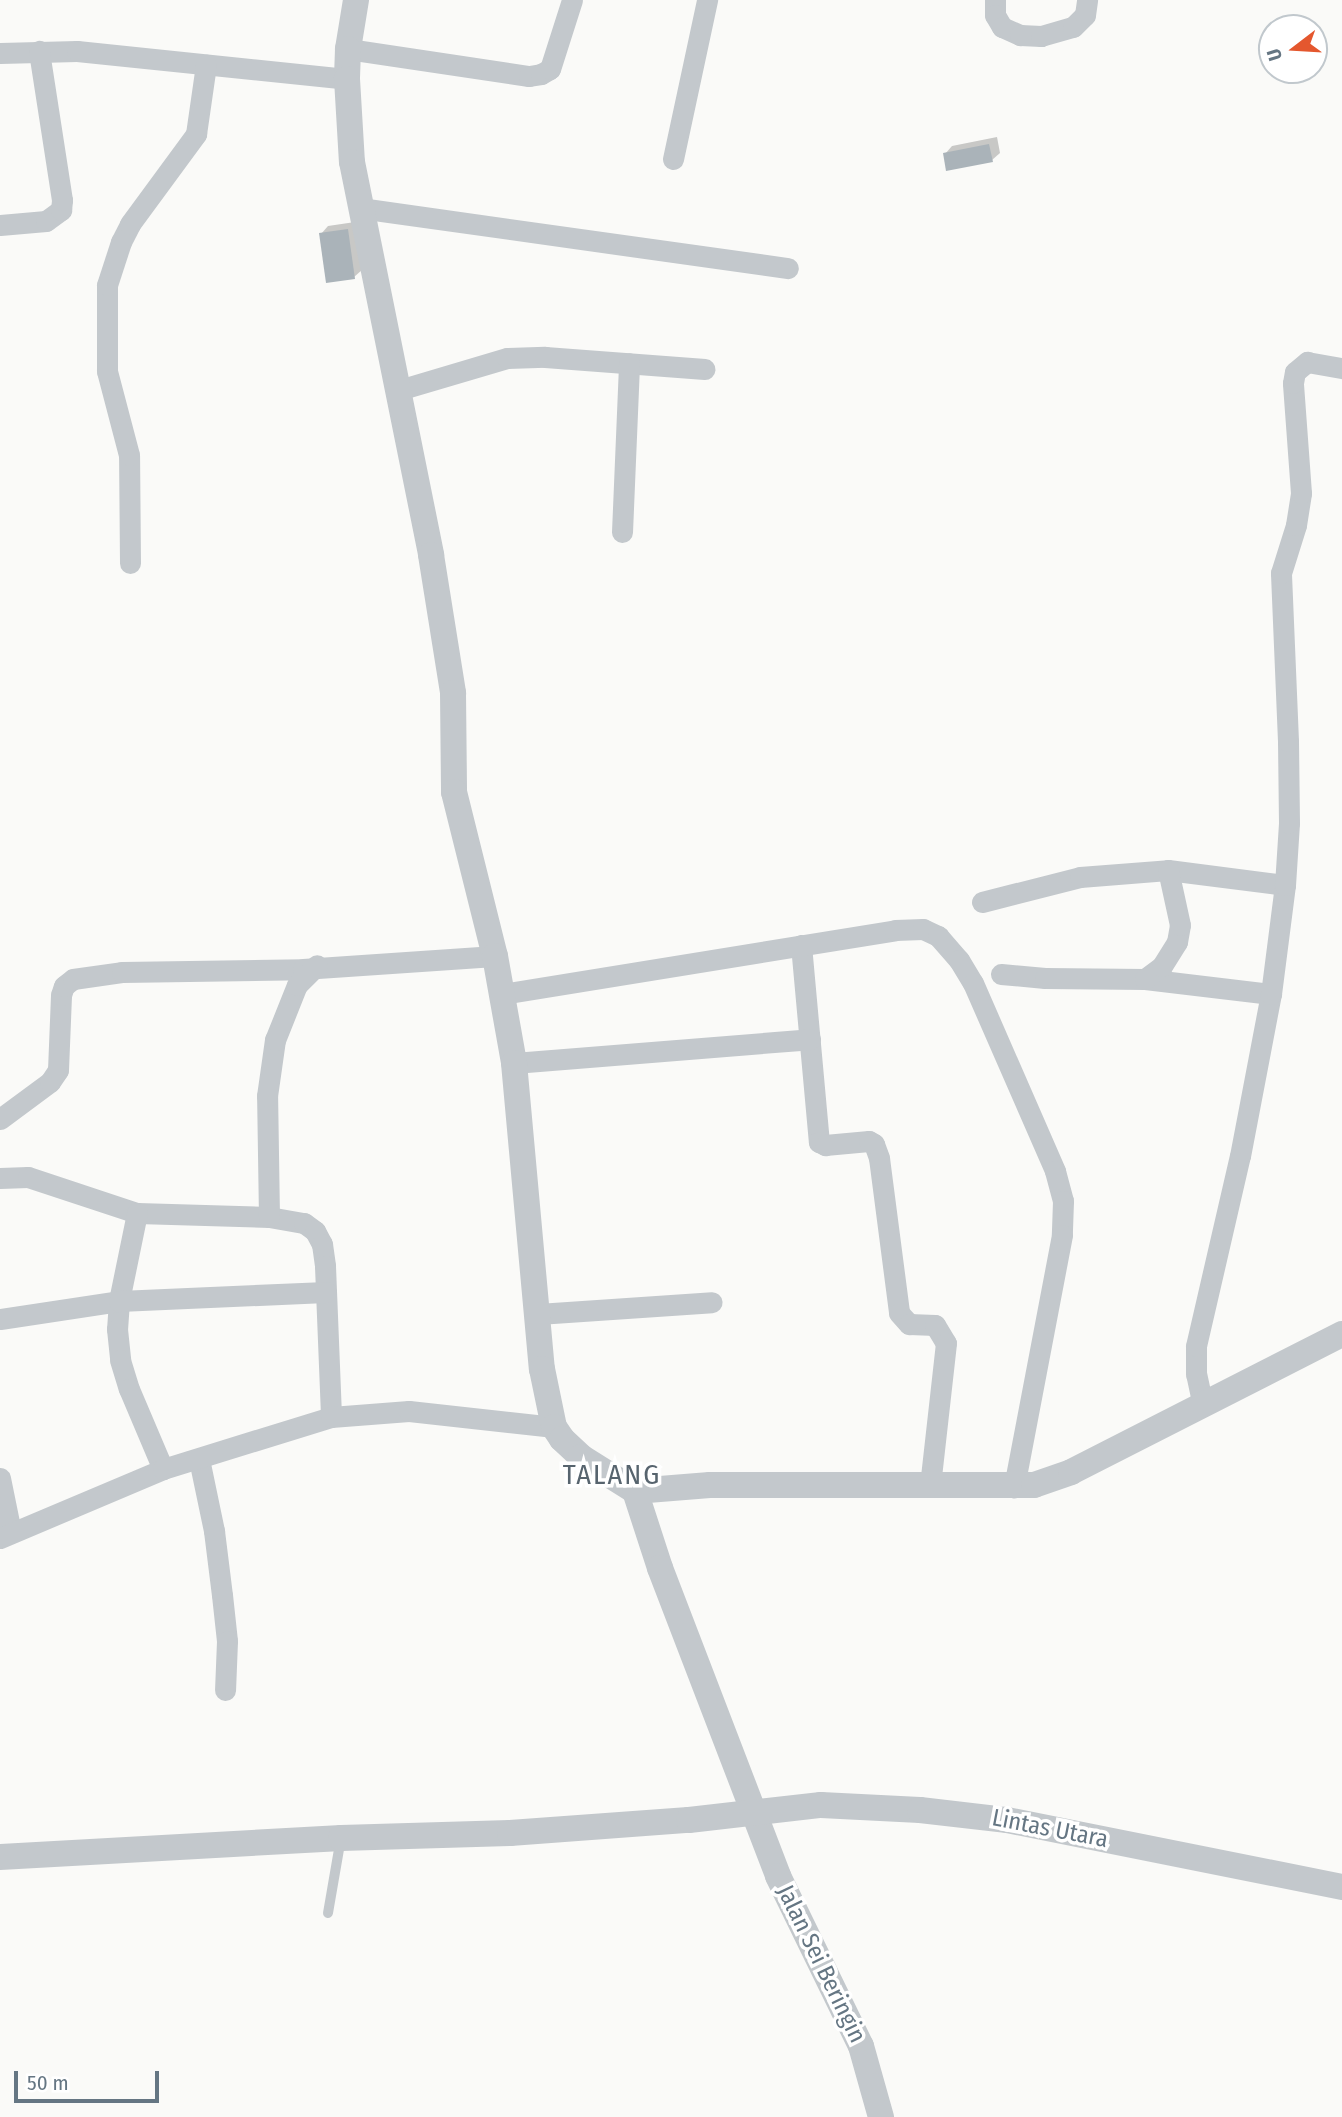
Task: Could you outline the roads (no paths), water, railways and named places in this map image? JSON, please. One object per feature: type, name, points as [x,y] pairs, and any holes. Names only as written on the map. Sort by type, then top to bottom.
[{"type":"street","points":[[356,0],[348,49],[349,137],[359,208],[399,390],[451,673],[454,792],[495,956],[514,1063],[542,1369],[554,1427],[580,1457],[635,1490],[697,1485],[1034,1485],[1071,1472],[1342,1334]]},
{"type":"street","points":[[348,49],[529,76],[541,74],[550,69],[572,0]]},
{"type":"street","points":[[673,159],[707,0]]},
{"type":"street","points":[[995,0],[995,15],[1002,27],[1020,35],[1041,36],[1073,27],[1085,15],[1087,0]]},
{"type":"street","points":[[0,225],[46,220],[61,210],[62,200],[39,51]]},
{"type":"street","points":[[0,53],[77,51],[347,79]]},
{"type":"street","points":[[130,564],[129,455],[107,371],[107,285],[130,224],[196,134],[206,65]]},
{"type":"street","points":[[359,208],[788,268]]},
{"type":"street","points":[[399,390],[506,358],[545,357],[705,369]]},
{"type":"street","points":[[1203,1406],[1196,1374],[1196,1346],[1240,1156],[1271,994],[1285,885],[1288,741],[1281,573],[1301,493],[1293,383],[1295,372],[1307,362],[1342,368]]},
{"type":"street","points":[[622,532],[629,363]]},
{"type":"street","points":[[982,902],[1080,877],[1168,870],[1285,885]]},
{"type":"street","points":[[1145,979],[1172,954],[1179,934],[1178,907],[1168,870]]},
{"type":"street","points":[[502,995],[895,930],[923,929],[938,936],[959,960],[973,984],[1055,1171],[1063,1201],[1062,1234],[1013,1487]]},
{"type":"street","points":[[801,945],[819,1142],[825,1145],[869,1141],[874,1144],[879,1158],[899,1313],[909,1324],[935,1325],[946,1343],[930,1486]]},
{"type":"street","points":[[0,1119],[50,1082],[58,1070],[61,995],[64,986],[73,979],[122,972],[303,969],[317,965],[495,956]]},
{"type":"street","points":[[270,1217],[267,1096],[275,1040],[297,985],[317,965]]},
{"type":"street","points":[[1001,974],[1045,978],[1145,979],[1271,994]]},
{"type":"street","points":[[514,1063],[810,1039]]},
{"type":"street","points":[[0,1178],[28,1177],[136,1213],[270,1217],[304,1223],[316,1231],[322,1244],[326,1292],[331,1417]]},
{"type":"street","points":[[136,1213],[119,1301],[117,1329],[121,1360],[129,1388],[163,1469]]},
{"type":"street","points":[[0,1319],[119,1301],[326,1292]]},
{"type":"street","points":[[538,1314],[712,1302]]},
{"type":"street","points":[[0,1478],[5,1535],[163,1469],[331,1417],[409,1411],[554,1427]]},
{"type":"street","points":[[199,1459],[214,1531],[222,1595],[227,1641],[225,1690]]},
{"type":"street","name":"Jalan Sei Beringin","points":[[635,1490],[660,1568],[778,1876],[862,2046],[881,2117]]},
{"type":"street","name":"Lintas Utara","points":[[0,1857],[341,1838],[510,1833],[821,1805],[920,1810],[1007,1820],[1342,1888]]},
{"type":"lane","points":[[328,1913],[341,1838]]},
{"type":"district","name":"TALANG","points":[[612,1475]]}]
